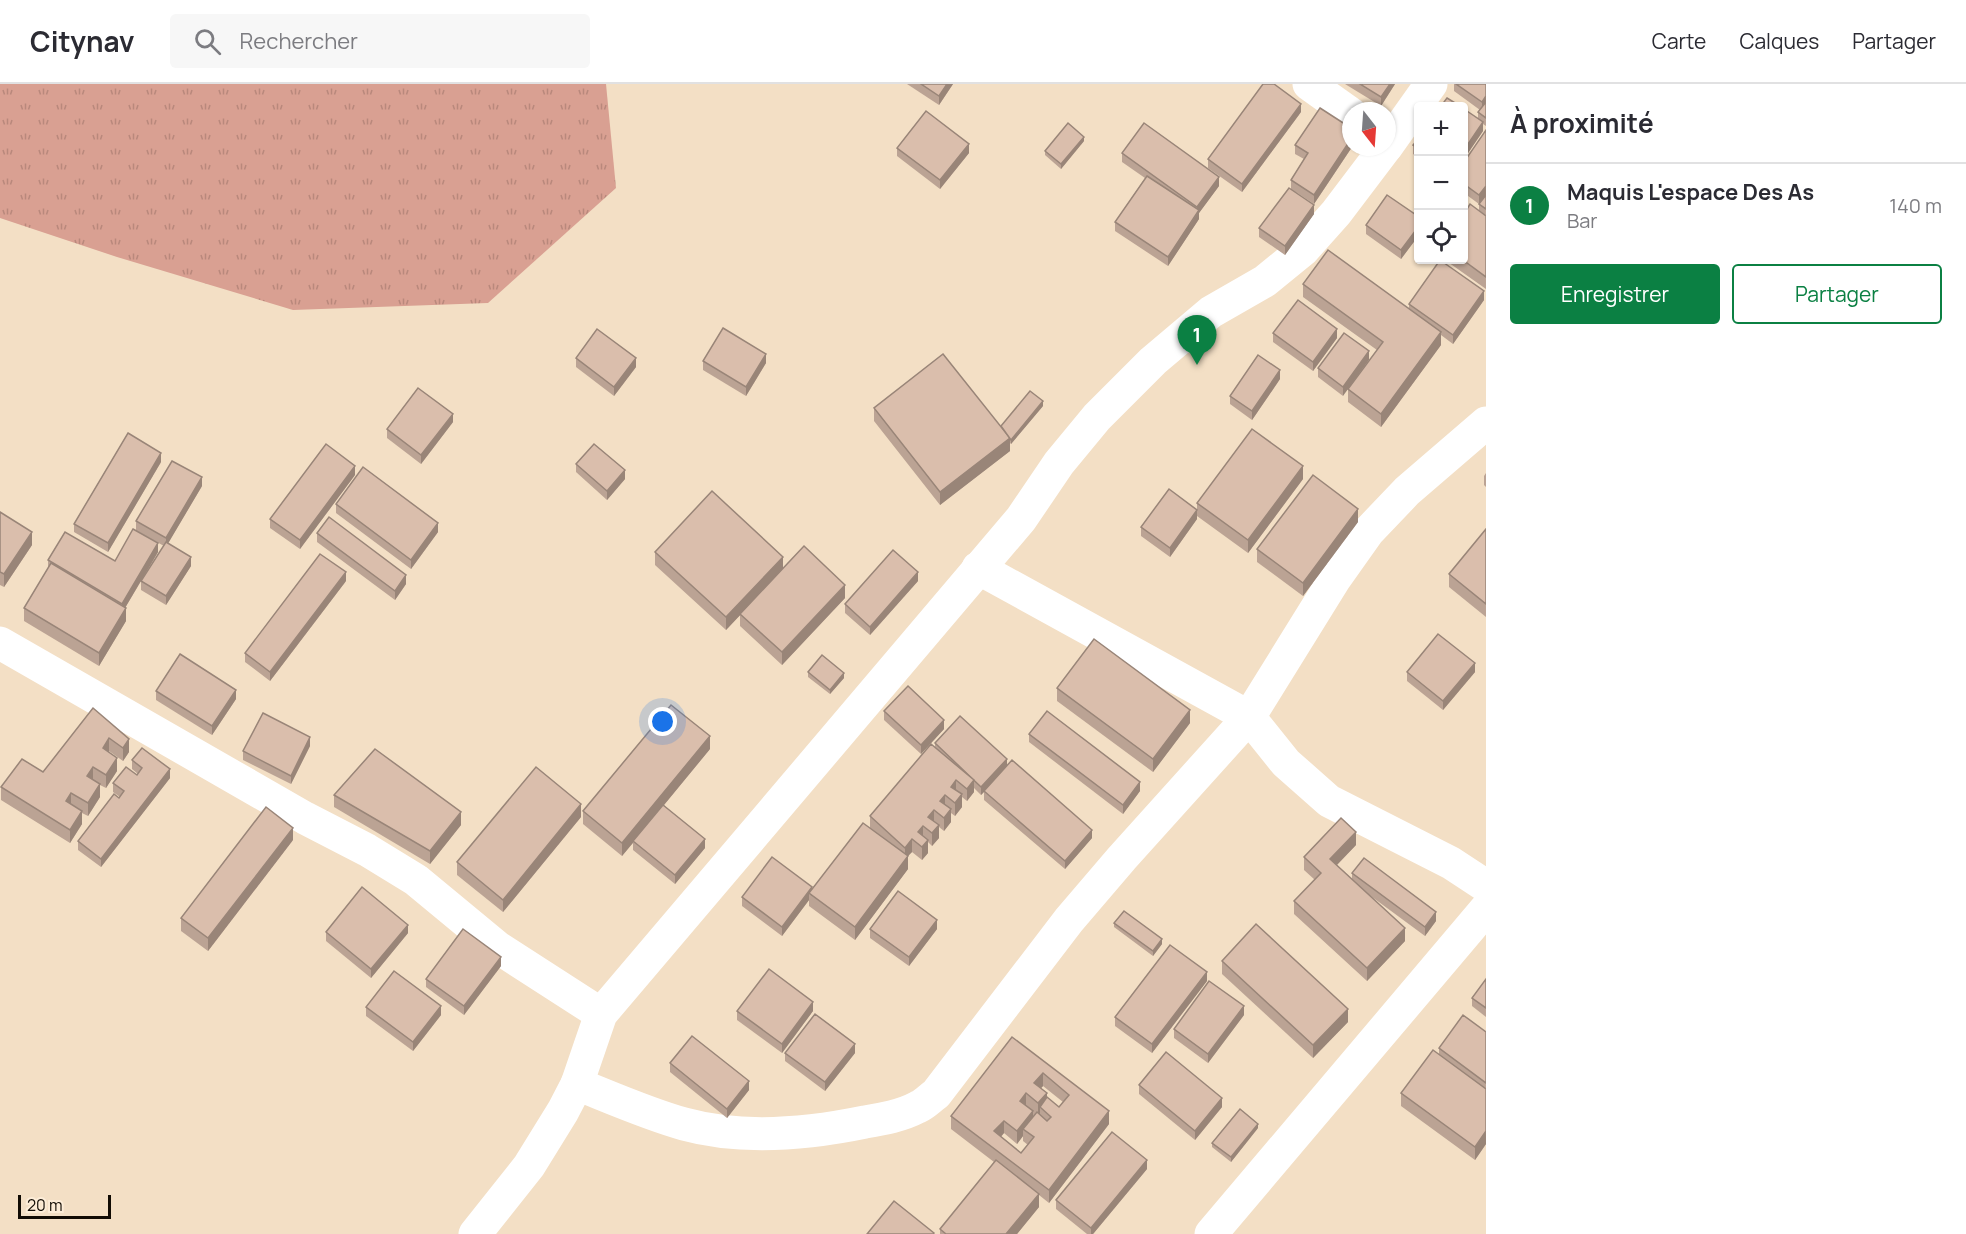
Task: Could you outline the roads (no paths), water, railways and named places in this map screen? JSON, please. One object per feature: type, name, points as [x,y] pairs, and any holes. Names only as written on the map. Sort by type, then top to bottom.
[{"type":"street","points":[[1310,84],[1342,107]]},
{"type":"street","points":[[1396,133],[1431,84]]},
{"type":"street","points":[[475,1234],[529,1166],[577,1084],[601,1014],[1020,519],[1059,463],[1097,417],[1153,362],[1211,312],[1266,280],[1303,250],[1336,213],[1379,156]]},
{"type":"street","points":[[577,1084],[684,1124],[711,1130],[797,1132],[841,1127],[895,1116],[920,1107],[936,1094],[1076,911],[1249,717],[1334,580],[1368,532],[1407,491],[1486,423]]},
{"type":"street","points":[[978,568],[1249,717],[1286,764],[1329,801],[1450,863],[1486,886]]},
{"type":"street","points":[[0,643],[305,819],[367,850],[416,880],[497,947],[601,1014]]},
{"type":"street","points":[[1211,1234],[1486,909]]},
{"type":"place","name":"Maquis L'espace Des As","points":[[1197,365]]}]
